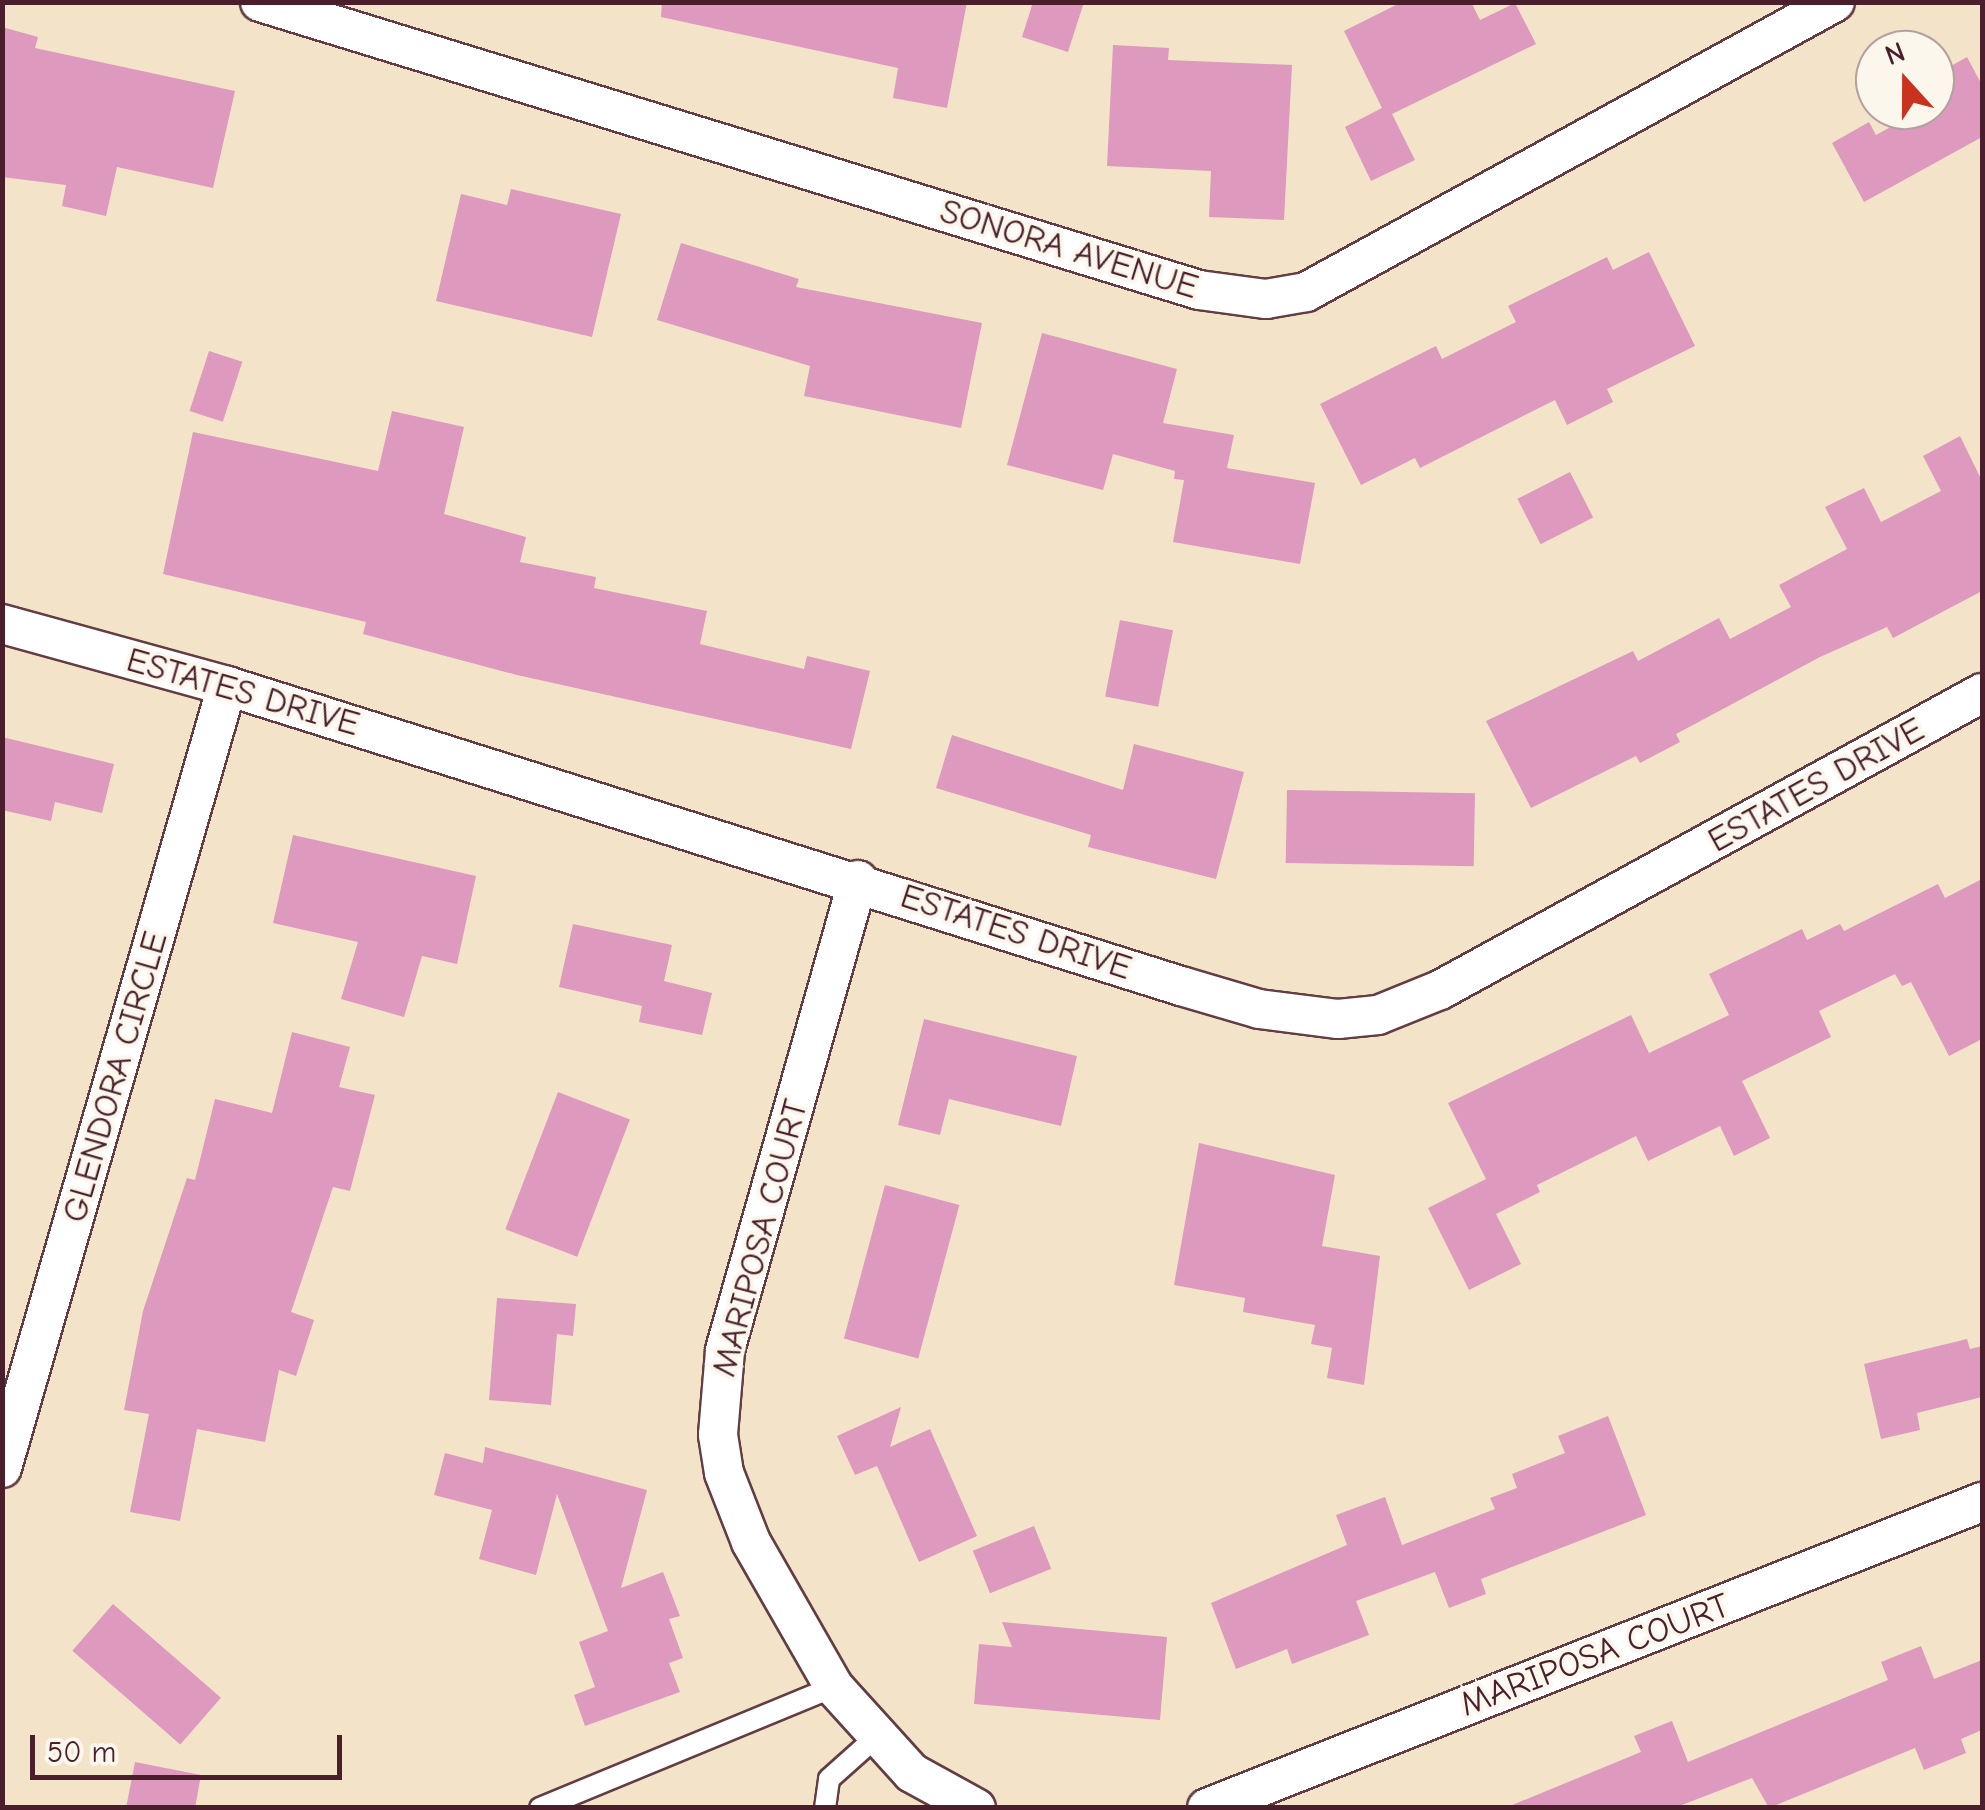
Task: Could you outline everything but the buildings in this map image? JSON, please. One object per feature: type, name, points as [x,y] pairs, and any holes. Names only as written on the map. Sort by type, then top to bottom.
[{"type":"street","name":"SONORA AVENUE","points":[[260,2],[1199,290],[1266,299],[1306,292],[1835,2]]},
{"type":"street","name":"ESTATES DRIVE","points":[[2,624],[228,686],[858,880],[1259,1009],[1338,1019],[1378,1015],[1440,990],[1982,693]]},
{"type":"street","name":"GLENDORA CIRCLE","points":[[2,1468],[228,686]]},
{"type":"street","name":"MARIPOSA COURT","points":[[858,880],[742,1284],[718,1398],[724,1474],[750,1542],[834,1688],[875,1738],[912,1773],[976,1808]]},
{"type":"street","name":"MARIPOSA COURT","points":[[1207,1808],[1982,1502]]},
{"type":"lane","points":[[540,1808],[834,1688]]},
{"type":"lane","points":[[825,1808],[829,1780],[875,1738]]}]
